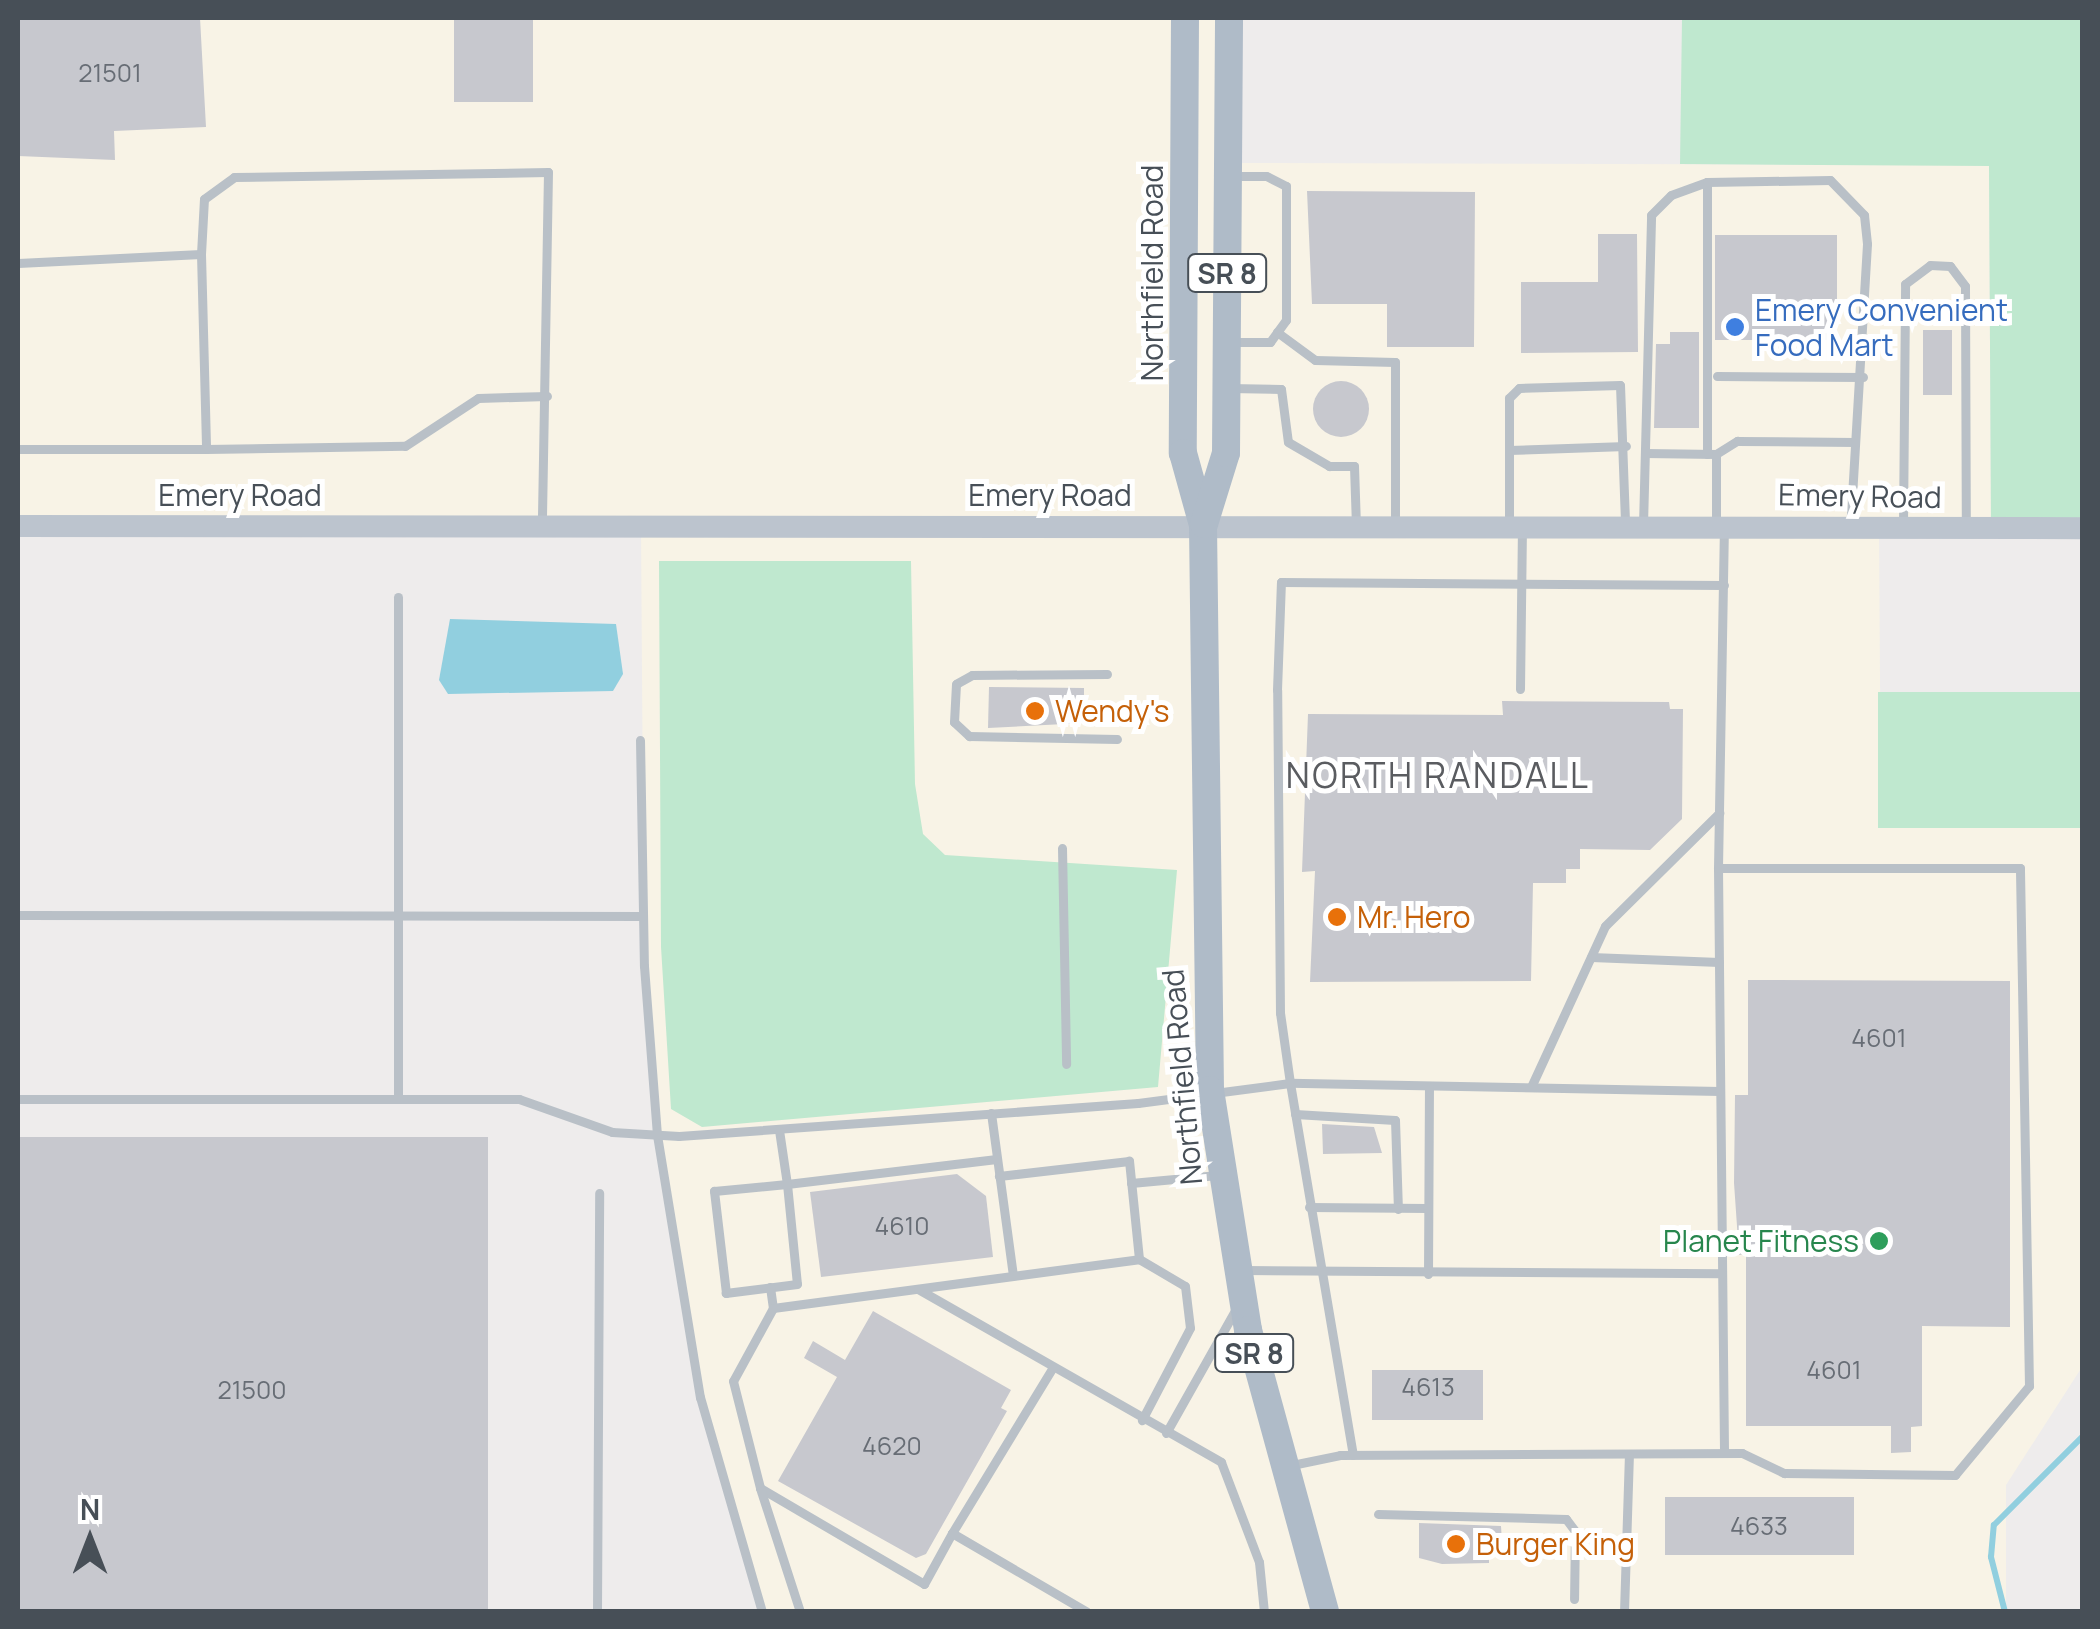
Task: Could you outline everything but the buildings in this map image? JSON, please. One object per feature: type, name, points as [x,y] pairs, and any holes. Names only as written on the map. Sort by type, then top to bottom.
[{"type":"main road","name":"Northfield Road","points":[[1185,18],[1184,453],[1203,525],[1210,1090],[1239,1284],[1325,1612]]},
{"type":"main road","name":"Northfield Road","points":[[1203,525],[1226,453],[1229,18]]},
{"type":"main road","points":[[1184,164],[1228,169]]},
{"type":"main road","name":"Emery Road","points":[[18,526],[2082,528]]},
{"type":"lane","points":[[1226,342],[1270,342],[1286,320],[1286,186],[1266,176],[1228,169]]},
{"type":"lane","points":[[206,449],[201,254],[204,199],[234,177],[548,172],[542,526]]},
{"type":"lane","points":[[1634,525],[1645,453],[1651,215],[1671,195],[1706,182],[1830,180],[1850,193],[1864,215],[1867,244],[1864,377],[1850,526]]},
{"type":"lane","points":[[1706,182],[1711,454],[1724,585],[1718,868],[1724,1453]]},
{"type":"lane","points":[[18,263],[201,254]]},
{"type":"lane","points":[[1903,527],[1905,284],[1930,265],[1950,266],[1965,286],[1966,527]]},
{"type":"lane","points":[[1277,332],[1316,360],[1395,362],[1395,525]]},
{"type":"lane","points":[[1717,376],[1864,377]]},
{"type":"lane","points":[[1520,690],[1522,586],[1509,450],[1510,398],[1534,386],[1620,385],[1634,525]]},
{"type":"lane","points":[[1226,388],[1280,389],[1288,442],[1329,466],[1354,466],[1356,525]]},
{"type":"lane","points":[[18,449],[406,446],[478,398],[547,396]]},
{"type":"lane","points":[[1645,453],[1711,454],[1737,441],[1855,442]]},
{"type":"lane","points":[[1509,450],[1626,446]]},
{"type":"lane","points":[[1353,1455],[1319,1273],[1290,1083],[1279,960],[1281,582],[1724,585]]},
{"type":"lane","points":[[398,596],[398,1099]]},
{"type":"lane","points":[[1107,674],[972,674],[956,684],[954,722],[969,736],[1118,738]]},
{"type":"lane","points":[[640,740],[643,916],[657,1134],[700,1397],[762,1612]]},
{"type":"lane","points":[[1530,1086],[1591,957],[1624,903],[1719,813]]},
{"type":"lane","points":[[1062,848],[1066,1064]]},
{"type":"lane","points":[[1284,1466],[1353,1455],[1742,1453],[1784,1474],[1955,1475],[2029,1386],[2020,868],[1718,868]]},
{"type":"lane","points":[[18,915],[643,916]]},
{"type":"lane","points":[[1591,957],[1719,962]]},
{"type":"lane","points":[[18,1099],[519,1099],[612,1132],[657,1134],[778,1130],[1290,1083],[1720,1092]]},
{"type":"lane","points":[[1428,1274],[1429,1087]]},
{"type":"lane","points":[[991,1112],[1013,1276]]},
{"type":"lane","points":[[1295,1114],[1395,1120],[1398,1209]]},
{"type":"lane","points":[[778,1130],[787,1184],[797,1284],[726,1293],[714,1191],[787,1184],[997,1159]]},
{"type":"lane","points":[[999,1176],[1129,1161],[1139,1259]]},
{"type":"lane","points":[[1131,1183],[1221,1174]]},
{"type":"lane","points":[[597,1612],[600,1193]]},
{"type":"lane","points":[[1309,1207],[1428,1208]]},
{"type":"lane","points":[[773,1308],[1139,1259],[1185,1286],[1190,1328],[1142,1420]]},
{"type":"lane","points":[[1166,1434],[1239,1284],[1319,1273],[1722,1273]]},
{"type":"lane","points":[[770,1287],[773,1308],[733,1380],[760,1488],[800,1612]]},
{"type":"lane","points":[[918,1289],[1221,1462],[1234,1479],[1259,1562],[1264,1612]]},
{"type":"lane","points":[[760,1488],[924,1584],[1053,1367]]},
{"type":"lane","points":[[1624,1612],[1629,1454]]},
{"type":"lane","points":[[1378,1514],[1566,1519],[1575,1531],[1574,1600]]},
{"type":"lane","points":[[952,1533],[1087,1612]]},
{"type":"shaded area","points":[[18,18],[1229,18],[1229,163],[1989,165],[1991,528],[1879,527],[1881,828],[2082,827],[2082,1367],[2006,1485],[2006,1611],[761,1611],[700,1397],[657,1135],[644,966],[641,526],[18,525]]},
{"type":"green space","points":[[1682,18],[2082,18],[2082,528],[1991,528],[1989,166],[1680,164]]},
{"type":"green space","points":[[659,561],[911,561],[915,784],[923,834],[945,855],[1177,870],[1158,1087],[702,1127],[671,1109],[661,947]]},
{"type":"green space","points":[[1878,692],[2082,692],[2082,828],[1878,828]]},
{"type":"water","points":[[450,619],[616,624],[623,674],[613,691],[448,694],[439,680]]},
{"type":"waterway","points":[[2005,1612],[1991,1557],[1994,1525],[2082,1437]]},
{"type":"place","name":"Emery Convenient Food Mart","points":[[1735,327]]},
{"type":"place","name":"Wendy's","points":[[1035,711]]},
{"type":"place","name":"Mr. Hero","points":[[1337,917]]},
{"type":"place","name":"Planet Fitness","points":[[1879,1241]]},
{"type":"place","name":"Burger King","points":[[1456,1544]]},
{"type":"district","name":"NORTH RANDALL","points":[[1438,775]]}]
